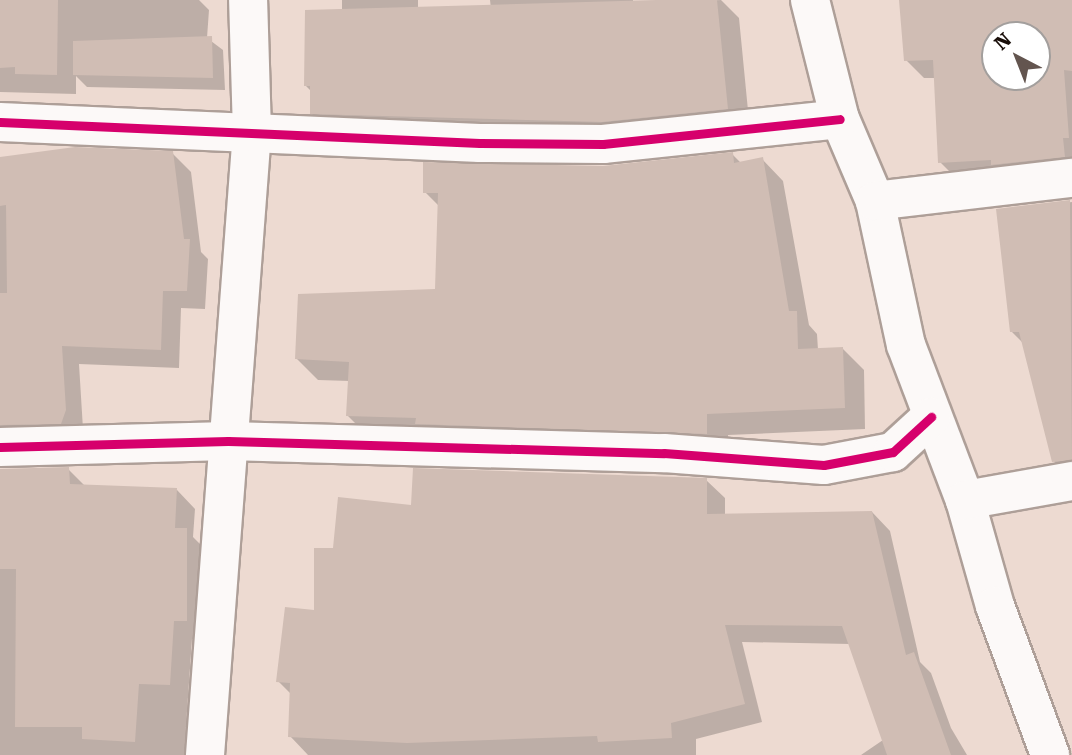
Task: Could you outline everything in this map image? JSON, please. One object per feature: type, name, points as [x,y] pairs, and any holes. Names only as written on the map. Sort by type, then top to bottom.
[{"type":"street","points":[[205,755],[252,132],[248,0]]},
{"type":"street","points":[[810,0],[840,119],[875,201],[906,345],[931,417],[965,500],[995,606],[1050,755]]},
{"type":"street","points":[[0,122],[480,143],[603,144],[840,119]]},
{"type":"street","points":[[875,201],[1072,178]]},
{"type":"street","points":[[0,447],[228,441],[664,453],[824,465],[893,452],[931,417]]},
{"type":"street","points":[[965,500],[1072,481]]},
{"type":"building","points":[[0,0],[58,0],[57,75],[15,74],[15,67],[0,68]]},
{"type":"building","points":[[717,0],[728,109],[602,122],[310,114],[310,86],[304,86],[305,10]]},
{"type":"building","points":[[899,0],[1072,0],[1072,71],[1064,70],[1069,138],[1063,138],[1065,157],[991,165],[991,160],[938,163],[933,60],[904,61]]},
{"type":"building","points":[[212,36],[213,78],[73,75],[73,41]]},
{"type":"building","points":[[75,147],[173,151],[184,239],[190,239],[187,291],[163,291],[161,350],[62,346],[66,410],[61,424],[0,425],[0,293],[7,293],[6,205],[0,206],[0,157]]},
{"type":"building","points":[[733,152],[734,163],[763,157],[789,311],[797,311],[798,349],[843,347],[845,408],[707,414],[707,434],[415,424],[416,418],[346,416],[349,362],[295,359],[298,294],[435,289],[438,193],[423,193],[423,162],[603,166]]},
{"type":"building","points":[[1070,200],[1072,460],[1052,462],[1019,332],[1010,332],[996,209]]},
{"type":"building","points":[[69,467],[70,484],[177,488],[175,528],[187,528],[187,621],[174,621],[170,685],[139,684],[135,742],[82,739],[82,727],[15,727],[16,569],[0,569],[0,469]]},
{"type":"building","points":[[413,468],[707,478],[707,514],[872,511],[906,655],[914,652],[951,755],[887,755],[842,626],[725,625],[745,704],[671,723],[672,738],[598,742],[597,736],[407,743],[288,737],[290,683],[276,682],[285,607],[314,610],[314,548],[333,548],[338,497],[411,505]]},
{"type":"cycle path","points":[[0,122],[480,143],[603,144],[840,119]]},
{"type":"cycle path","points":[[0,447],[228,441],[664,453],[824,465],[893,452],[931,417]]}]
